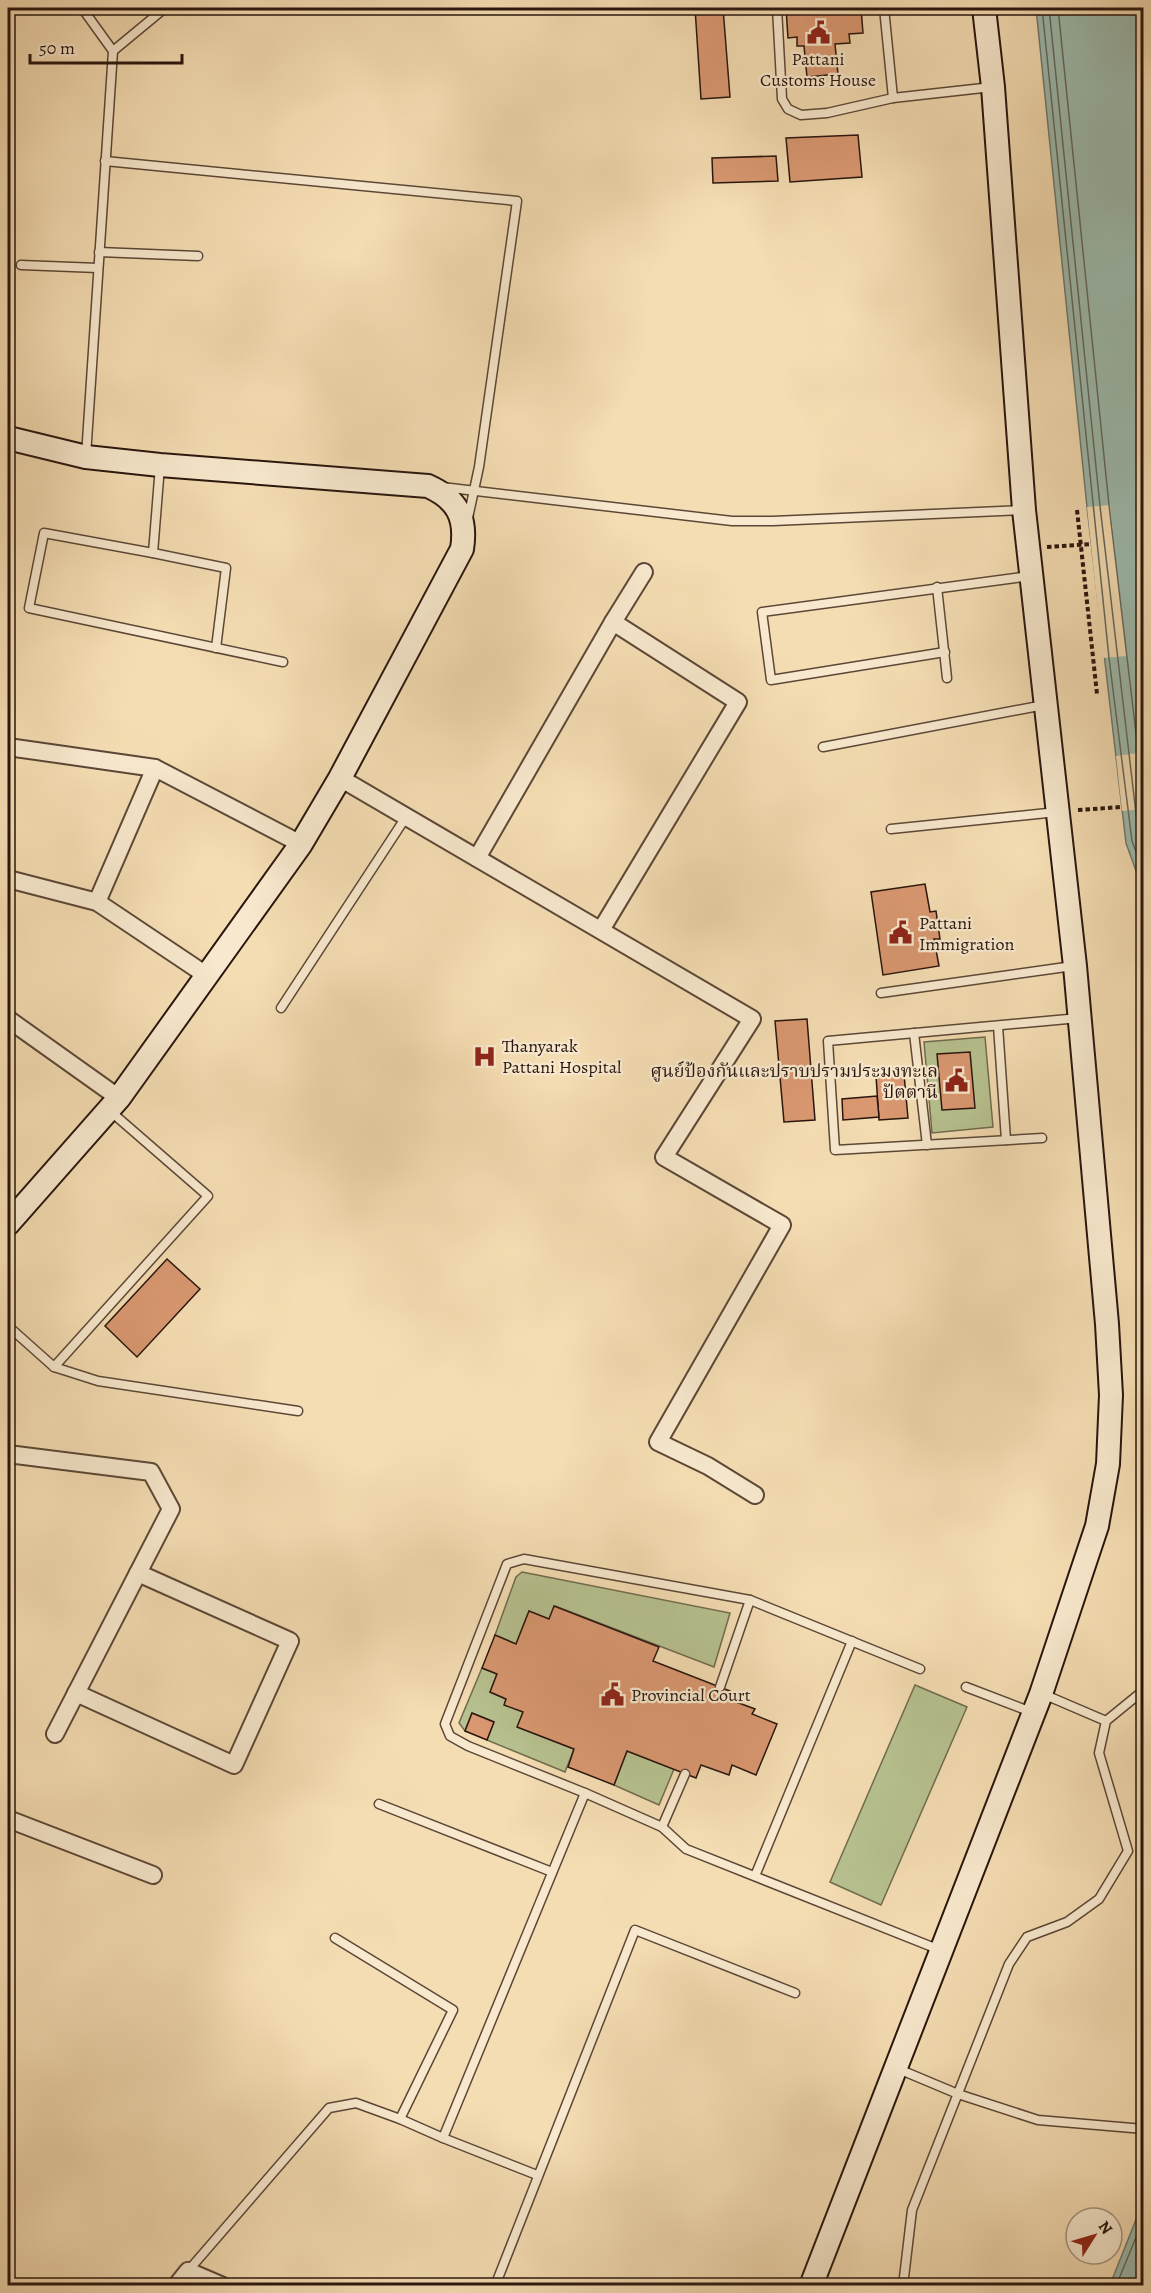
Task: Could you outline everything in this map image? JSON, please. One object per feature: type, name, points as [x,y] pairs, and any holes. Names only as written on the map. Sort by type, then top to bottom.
[{"type":"street","points":[[812,2286],[1038,1703],[1097,1527],[1108,1464],[1111,1395],[1107,1324],[1075,966],[1024,510],[993,87],[984,8]]},
{"type":"street","points":[[8,438],[86,457],[428,486],[442,492],[454,504],[462,518],[464,533],[462,549],[340,778],[301,844],[114,1103],[8,1224]]},
{"type":"street","points":[[477,858],[644,572]]},
{"type":"street","points":[[601,930],[738,702],[614,622]]},
{"type":"street","points":[[8,747],[155,768],[301,844]]},
{"type":"street","points":[[97,902],[155,768]]},
{"type":"street","points":[[340,778],[752,1019],[664,1156],[782,1225],[658,1442],[708,1466],[755,1495]]},
{"type":"street","points":[[8,879],[97,902],[206,975]]},
{"type":"street","points":[[8,1019],[114,1103]]},
{"type":"street","points":[[8,1454],[151,1472],[171,1509],[55,1734]]},
{"type":"street","points":[[76,1693],[234,1765],[290,1641],[138,1573]]},
{"type":"street","points":[[8,1819],[153,1875]]},
{"type":"street","points":[[176,2286],[188,2271],[223,2286]]},
{"type":"lane","points":[[82,8],[113,51],[86,457]]},
{"type":"lane","points":[[113,51],[165,8]]},
{"type":"lane","points":[[777,8],[782,99],[788,110],[801,115],[827,113],[893,98],[993,87]]},
{"type":"lane","points":[[884,8],[893,98]]},
{"type":"lane","points":[[105,161],[517,201],[479,467],[464,533]]},
{"type":"lane","points":[[99,252],[198,256]]},
{"type":"lane","points":[[21,265],[98,268]]},
{"type":"lane","points":[[153,553],[160,465]]},
{"type":"lane","points":[[428,486],[732,521],[1024,510]]},
{"type":"lane","points":[[216,648],[226,568],[44,533],[29,608],[216,648],[283,662]]},
{"type":"lane","points":[[945,652],[771,680],[762,612],[1031,575]]},
{"type":"lane","points":[[938,587],[946,678]]},
{"type":"lane","points":[[823,747],[1044,705]]},
{"type":"lane","points":[[891,829],[1057,812]]},
{"type":"lane","points":[[281,1008],[406,817]]},
{"type":"lane","points":[[881,993],[1075,966]]},
{"type":"lane","points":[[1042,1138],[835,1150],[828,1041],[1079,1018]]},
{"type":"lane","points":[[998,1026],[1006,1140]]},
{"type":"lane","points":[[914,1033],[927,1145]]},
{"type":"lane","points":[[54,1367],[208,1196],[114,1103]]},
{"type":"lane","points":[[8,1326],[54,1367],[98,1381],[298,1412]]},
{"type":"lane","points":[[920,1669],[750,1600],[524,1559],[507,1564],[445,1724],[450,1736],[468,1746],[662,1827],[686,1848],[941,1951]]},
{"type":"lane","points":[[720,1687],[750,1600]]},
{"type":"lane","points":[[755,1876],[852,1641]]},
{"type":"lane","points":[[966,1688],[1038,1703],[1106,1721]]},
{"type":"lane","points":[[903,2286],[912,2210],[1009,1964],[1027,1937],[1067,1922],[1099,1899],[1128,1851],[1099,1753],[1106,1721],[1143,1690]]},
{"type":"lane","points":[[662,1827],[685,1774]]},
{"type":"lane","points":[[443,2138],[585,1793]]},
{"type":"lane","points":[[379,1804],[552,1872]]},
{"type":"lane","points":[[495,2286],[634,1930],[795,1993]]},
{"type":"lane","points":[[335,1938],[453,2010],[400,2119]]},
{"type":"lane","points":[[896,2068],[958,2094],[1038,2120],[1143,2129]]},
{"type":"lane","points":[[188,2271],[329,2108],[356,2103],[537,2175]]},
{"type":"path","points":[[1077,510],[1097,694]]},
{"type":"path","points":[[1028,549],[1091,544]]},
{"type":"path","points":[[1057,812],[1121,807]]},
{"type":"green space","points":[[985,1037],[993,1127],[932,1133],[924,1042]]},
{"type":"green space","points":[[522,1572],[730,1613],[714,1667],[555,1606],[549,1619],[529,1611],[516,1644],[495,1635],[516,1577]]},
{"type":"green space","points":[[482,1668],[497,1674],[490,1692],[506,1699],[523,1712],[518,1727],[574,1749],[565,1772],[487,1740],[494,1722],[472,1713],[465,1731],[459,1723]]},
{"type":"green space","points":[[915,1685],[967,1707],[881,1905],[830,1882]]},
{"type":"green space","points":[[627,1751],[674,1769],[659,1805],[614,1785]]},
{"type":"water","points":[[1036,8],[1143,8],[1143,890],[1126,843],[1087,507]]},
{"type":"water","points":[[1143,2202],[1143,2285],[1110,2285],[1118,2266],[1124,2266],[1124,2250]]},
{"type":"pier","points":[[1110,505],[1127,656],[1103,658],[1087,507]]},
{"type":"pier","points":[[1138,753],[1143,809],[1122,811],[1116,756]]},
{"type":"building","points":[[695,8],[723,8],[730,97],[701,99]]},
{"type":"building","points":[[786,8],[861,8],[863,33],[849,34],[850,43],[835,44],[838,74],[807,77],[804,46],[797,46],[797,37],[788,38]]},
{"type":"building","points":[[858,135],[862,177],[790,182],[786,138]]},
{"type":"building","points":[[776,156],[778,181],[713,183],[712,158]]},
{"type":"building","points":[[925,884],[930,912],[936,911],[940,939],[934,939],[939,966],[883,975],[871,892]]},
{"type":"building","points":[[807,1019],[815,1120],[784,1122],[775,1021]]},
{"type":"building","name":"ศูนย์ป้องกันและปราบปรามประมงทะเล ปัตตานี","points":[[970,1052],[975,1108],[942,1110],[937,1054]]},
{"type":"building","points":[[904,1074],[908,1118],[879,1120],[876,1076]]},
{"type":"building","points":[[877,1096],[879,1117],[843,1120],[842,1099]]},
{"type":"building","points":[[167,1259],[200,1289],[137,1357],[105,1326]]},
{"type":"building","name":"Provincial Court","points":[[554,1606],[659,1647],[653,1661],[730,1691],[728,1699],[755,1709],[752,1714],[777,1724],[756,1775],[732,1765],[729,1775],[701,1765],[696,1778],[627,1751],[614,1785],[568,1767],[574,1749],[517,1727],[523,1712],[504,1705],[506,1699],[490,1692],[497,1674],[482,1668],[495,1635],[516,1644],[529,1611],[549,1619]]},
{"type":"building","points":[[472,1713],[494,1722],[487,1740],[465,1731]]},
{"type":"place","name":"Pattani Customs House","points":[[818,33]]},
{"type":"place","name":"Pattani Immigration","points":[[901,933]]},
{"type":"place","name":"Thanyarak Pattani Hospital","points":[[484,1056]]},
{"type":"place","name":"ศูนย์ป้องกันและปราบปรามประมงทะเล ปัตตานี","points":[[956,1081]]},
{"type":"place","name":"Provincial Court","points":[[613,1695]]}]
